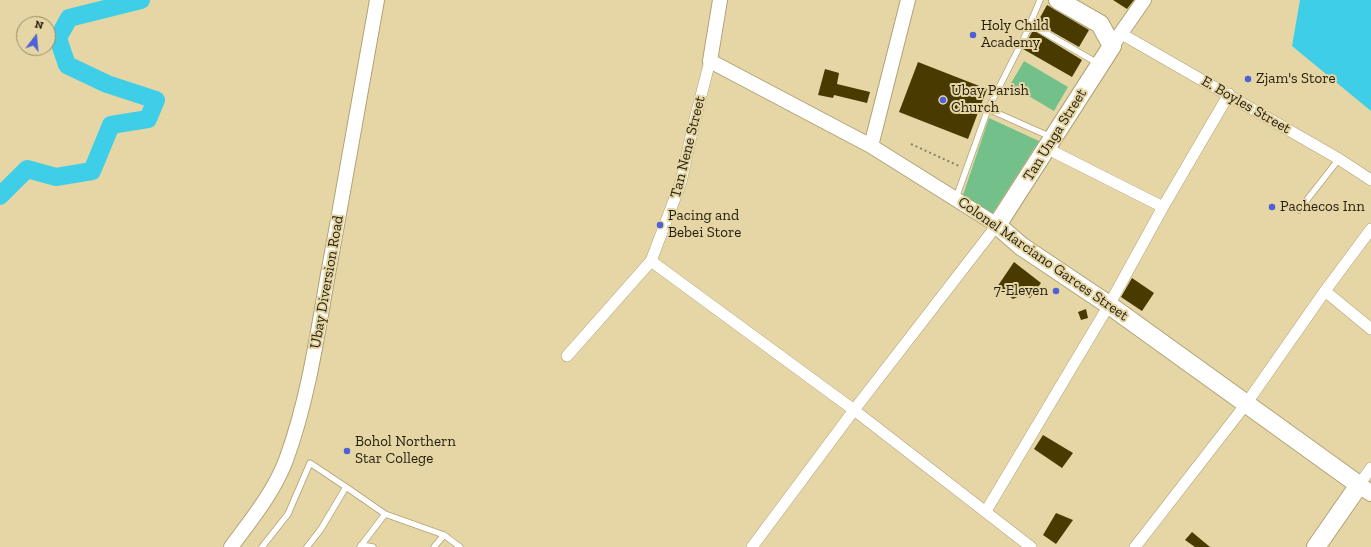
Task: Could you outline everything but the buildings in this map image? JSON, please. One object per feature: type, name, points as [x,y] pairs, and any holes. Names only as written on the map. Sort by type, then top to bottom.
[{"type":"main road","points":[[1058,0],[1100,24],[1116,39]]},
{"type":"main road","name":"Tan Unga Street","points":[[998,225],[1116,39]]},
{"type":"main road","name":"Colonel Marciano Garces Street","points":[[998,225],[1021,246],[1109,305],[1365,489]]},
{"type":"main road","points":[[1316,547],[1365,489]]},
{"type":"street","name":"Ubay Diversion Road","points":[[236,545],[264,500],[285,461],[300,417],[312,364],[377,0]]},
{"type":"street","name":"Tan Nene Street","points":[[567,356],[651,261],[681,182],[710,61],[720,0]]},
{"type":"street","points":[[871,146],[908,0]]},
{"type":"street","points":[[1116,39],[1144,0]]},
{"type":"street","name":"E. Boyles Street","points":[[1116,39],[1229,94],[1339,159],[1371,180]]},
{"type":"street","name":"Colonel Marciano Garces Street","points":[[710,61],[871,146],[998,225]]},
{"type":"street","points":[[986,511],[1109,305],[1163,207],[1229,94]]},
{"type":"street","points":[[1050,143],[1163,207]]},
{"type":"street","points":[[752,547],[854,410],[998,225]]},
{"type":"street","points":[[1135,547],[1246,404],[1325,291],[1371,229]]},
{"type":"street","points":[[651,261],[854,410],[1031,547]]},
{"type":"street","points":[[1325,291],[1371,329]]},
{"type":"street","points":[[1365,489],[1371,468]]},
{"type":"lane","points":[[956,198],[988,109],[1030,24],[1040,0]]},
{"type":"lane","points":[[1030,24],[1100,64]]},
{"type":"lane","points":[[988,109],[1050,143]]},
{"type":"lane","points":[[1299,210],[1339,159]]},
{"type":"lane","points":[[262,547],[288,514],[310,463],[384,514],[444,535],[460,547]]},
{"type":"lane","points":[[307,547],[321,529],[346,487]]},
{"type":"lane","points":[[360,546],[384,514]]},
{"type":"lane","points":[[434,547],[444,535]]},
{"type":"lane","points":[[360,546],[373,547]]},
{"type":"path","points":[[911,144],[966,170]]},
{"type":"green space","points":[[1024,61],[1068,87],[1054,111],[1010,85]]},
{"type":"green space","points":[[989,118],[1039,141],[992,214],[963,195]]},
{"type":"water","points":[[1300,0],[1371,0],[1371,111],[1292,46]]},
{"type":"waterway","points":[[0,196],[27,169],[56,177],[92,171],[111,125],[148,119],[156,100],[107,84],[67,65],[58,38],[69,18],[141,0]]},
{"type":"place","name":"Holy Child Academy","points":[[973,35]]},
{"type":"place","name":"Zjam's Store","points":[[1248,79]]},
{"type":"place","name":"Ubay Parish Church","points":[[943,100]]},
{"type":"place","name":"Pachecos Inn","points":[[1272,207]]},
{"type":"place","name":"Pacing and Bebei Store","points":[[660,225]]},
{"type":"place","name":"7-Eleven","points":[[1056,291]]},
{"type":"place","name":"Bohol Northern Star College","points":[[347,451]]}]
